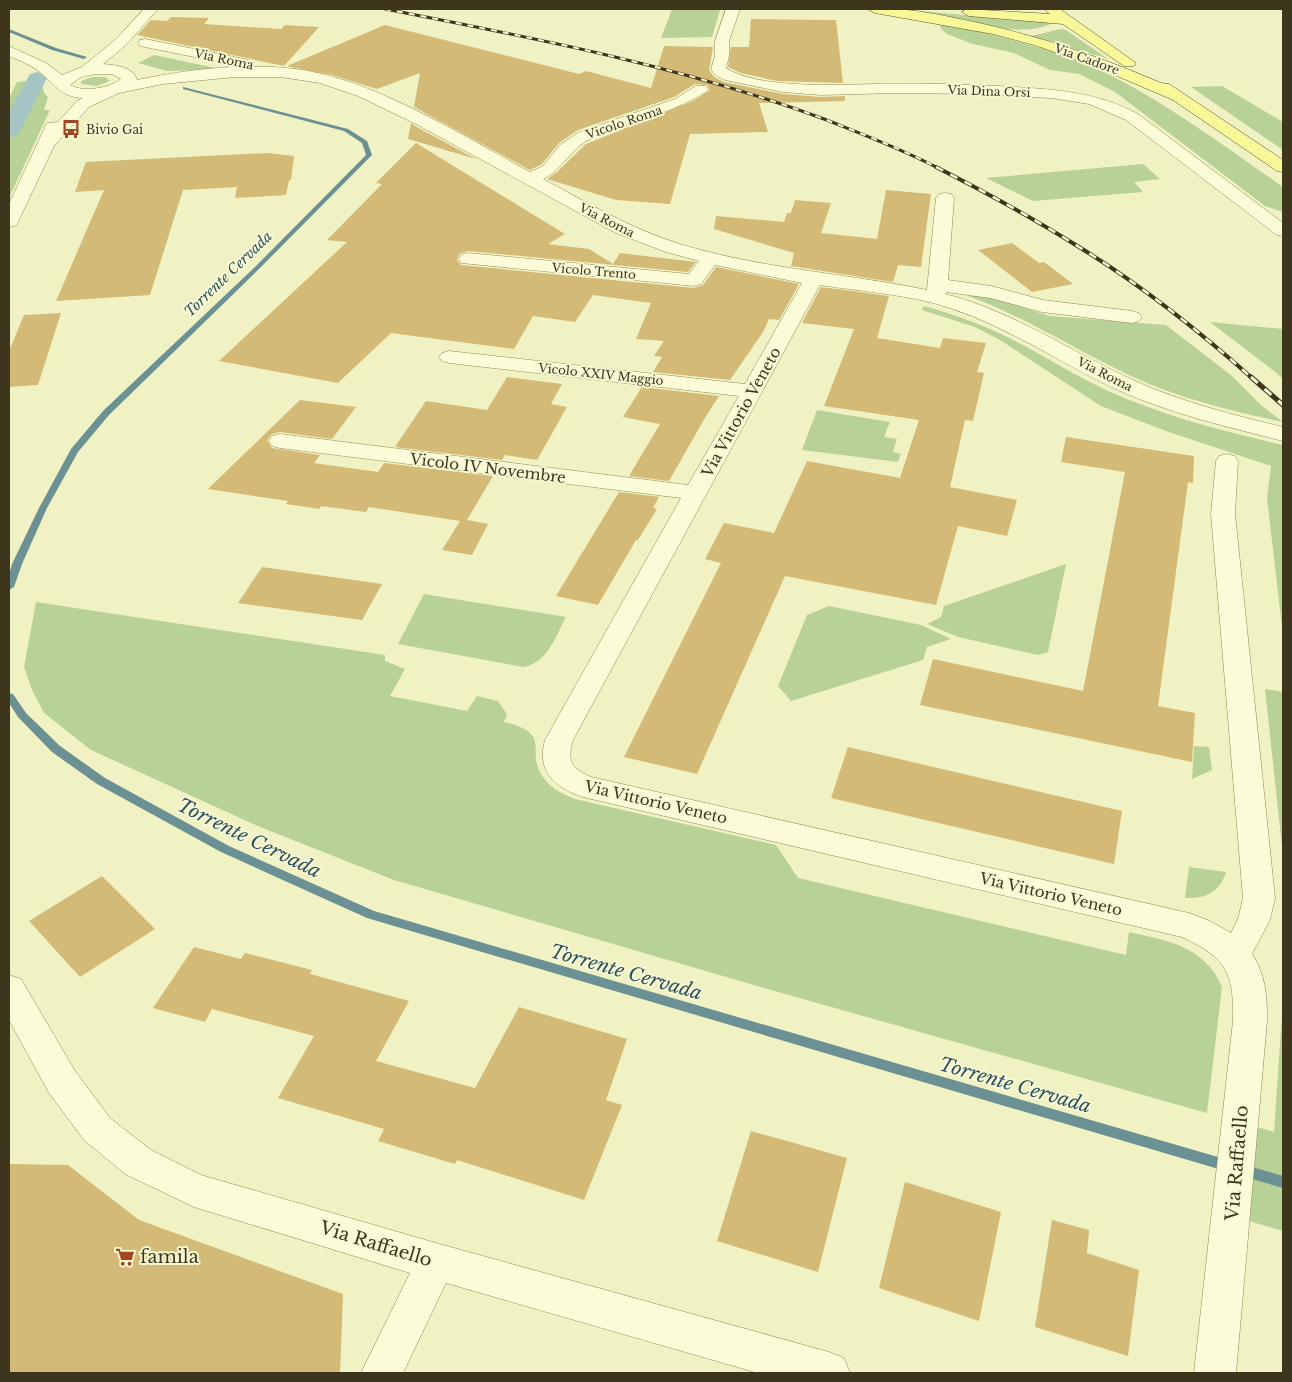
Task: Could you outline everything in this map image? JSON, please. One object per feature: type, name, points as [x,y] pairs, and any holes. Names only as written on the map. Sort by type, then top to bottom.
[{"type":"main road","name":"Via Cadore","points":[[875,9],[918,15],[992,30],[1080,55],[1179,97]]},
{"type":"main road","name":"Via Cadore","points":[[911,9],[1067,20],[1283,167]]},
{"type":"main road","name":"Via Cadore","points":[[988,13],[1010,9]]},
{"type":"main road","points":[[1051,9],[1067,20]]},
{"type":"main road","name":"Via Cadore","points":[[992,30],[1041,32],[1067,20]]},
{"type":"street","points":[[9,222],[47,144],[64,86],[120,43],[151,9]]},
{"type":"street","name":"Via Dina Orsi","points":[[733,9],[722,41],[722,56],[718,69],[727,74],[772,88],[792,90],[904,88],[1002,90],[1060,94],[1100,102],[1132,117],[1283,231]]},
{"type":"street","points":[[47,144],[79,108],[128,80],[129,77],[122,72],[116,60],[120,43]]},
{"type":"street","name":"Via Roma","points":[[145,43],[304,76],[362,93],[415,117],[622,229],[658,244],[710,260],[814,279],[900,290],[991,292],[1054,308],[1132,317]]},
{"type":"street","points":[[9,50],[41,66],[64,86]]},
{"type":"street","points":[[41,66],[81,73]]},
{"type":"street","name":"Via Roma","points":[[81,73],[103,70],[191,76],[268,73],[304,76]]},
{"type":"street","name":"Via Roma","points":[[64,86],[81,93],[191,76]]},
{"type":"street","name":"Vicolo Roma","points":[[530,179],[549,170],[566,148],[585,135],[680,102],[701,89]]},
{"type":"street","points":[[936,291],[945,198]]},
{"type":"street","name":"Vicolo Trento","points":[[468,260],[694,280],[710,260]]},
{"type":"street","name":"Via Vittorio Veneto","points":[[814,279],[560,740],[555,759],[558,768],[564,775],[583,786],[1190,926],[1224,944],[1234,955]]},
{"type":"street","name":"Via Roma","points":[[936,291],[1009,324],[1108,376],[1154,397],[1215,417],[1283,434]]},
{"type":"street","name":"Vicolo XXIV Maggio","points":[[449,357],[753,391]]},
{"type":"street","name":"Vicolo IV Novembre","points":[[280,441],[697,493]]},
{"type":"street","points":[[1227,461],[1222,514],[1259,898],[1254,920],[1234,955]]},
{"type":"street","name":"Via Raffaello","points":[[1215,1373],[1232,1216],[1251,998],[1247,977],[1234,955]]},
{"type":"street","name":"Via Raffaello","points":[[9,990],[62,1082],[97,1129],[138,1162],[194,1190],[804,1370]]},
{"type":"street","points":[[382,1373],[436,1262]]},
{"type":"green space","points":[[672,9],[720,10],[712,37],[661,38]]},
{"type":"green space","points":[[910,10],[1052,23],[1039,28],[1022,30],[1003,29]]},
{"type":"green space","points":[[939,23],[1048,50],[1090,66],[1133,87],[1198,128],[1283,187],[1283,212],[1265,206],[1115,92],[1079,74],[1050,70],[1014,53],[973,44],[947,34],[941,29]]},
{"type":"green space","points":[[1061,29],[1066,30],[1108,59],[1031,36]]},
{"type":"green space","points":[[154,55],[220,69],[229,65],[244,68],[242,69],[167,71],[138,63]]},
{"type":"green space","points":[[92,77],[105,77],[110,81],[97,86],[81,84],[81,81]]},
{"type":"green space","points":[[42,79],[44,93],[48,97],[44,110],[50,110],[9,198],[9,99],[17,82]]},
{"type":"green space","points":[[1222,86],[1283,122],[1283,150],[1191,87]]},
{"type":"green space","points":[[1143,164],[1160,179],[1134,182],[1143,192],[1033,201],[986,178]]},
{"type":"green space","points":[[968,296],[998,299],[1049,316],[1166,325],[1232,376],[1261,405],[1283,422],[1207,404],[1151,385],[1112,367],[1031,324]]},
{"type":"green space","points":[[924,306],[961,317],[996,332],[1095,385],[1149,408],[1193,422],[1283,445],[1283,635],[1267,498],[1271,466],[1166,431],[1101,406],[1000,340],[975,327],[922,310]]},
{"type":"green space","points":[[1210,322],[1283,329],[1283,379],[1274,371]]},
{"type":"green space","points":[[817,410],[890,422],[884,437],[897,439],[893,452],[901,454],[898,462],[802,450]]},
{"type":"green space","points":[[1066,564],[1048,652],[1038,655],[958,637],[927,624],[941,617],[944,606]]},
{"type":"green space","points":[[424,594],[566,617],[545,655],[532,665],[523,667],[398,644]]},
{"type":"green space","points":[[36,602],[385,655],[385,661],[405,669],[390,696],[467,711],[477,696],[498,701],[507,714],[504,722],[520,727],[529,732],[534,738],[538,768],[546,781],[558,791],[575,799],[776,845],[798,878],[1126,955],[1129,932],[1184,948],[1206,962],[1215,973],[1222,987],[1207,1113],[764,988],[394,880],[260,827],[91,750],[44,713],[32,690],[24,667]]},
{"type":"green space","points":[[829,606],[921,625],[951,639],[927,647],[923,660],[791,701],[778,686],[807,615]]},
{"type":"green space","points":[[1265,689],[1283,692],[1283,854],[1282,846]]},
{"type":"green space","points":[[1194,746],[1209,747],[1212,770],[1192,779]]},
{"type":"green space","points":[[1189,867],[1226,872],[1220,885],[1211,893],[1199,897],[1185,898]]},
{"type":"green space","points":[[1283,1000],[1283,1231],[1232,1216],[1241,1122],[1274,1132]]},
{"type":"building","points":[[171,17],[209,18],[204,24],[281,29],[285,25],[319,27],[284,66],[137,35],[151,20],[167,21]]},
{"type":"building","points":[[751,19],[836,20],[843,83],[777,81],[741,73],[728,67],[731,47],[749,47]]},
{"type":"building","points":[[385,25],[579,74],[586,71],[651,88],[664,46],[713,47],[709,70],[714,77],[724,82],[783,94],[821,97],[845,96],[845,101],[759,103],[768,132],[690,134],[670,204],[616,200],[547,179],[586,144],[693,101],[710,90],[707,85],[695,84],[674,97],[578,130],[559,143],[542,164],[530,170],[414,107],[420,73],[377,89],[332,75],[287,66]]},
{"type":"building","points":[[411,123],[415,126],[476,159],[408,139]]},
{"type":"building","points":[[416,143],[565,234],[548,244],[589,249],[613,264],[620,253],[696,262],[688,272],[468,251],[459,254],[457,260],[461,265],[694,288],[703,285],[716,267],[799,284],[779,320],[769,319],[763,332],[730,380],[653,372],[662,357],[654,356],[664,341],[636,339],[651,303],[593,295],[575,322],[533,316],[514,349],[391,333],[338,383],[219,361],[347,242],[327,240],[382,184],[376,183]]},
{"type":"building","points":[[268,153],[294,156],[291,180],[289,180],[286,195],[235,198],[237,187],[183,190],[150,295],[56,301],[104,190],[75,192],[86,162]]},
{"type":"building","points":[[886,190],[931,194],[921,267],[898,265],[893,282],[791,266],[794,253],[714,229],[716,216],[784,222],[787,213],[791,213],[795,200],[831,203],[821,233],[877,239]]},
{"type":"building","points":[[1012,243],[1039,263],[1044,262],[1073,284],[1032,292],[978,250]]},
{"type":"building","points":[[821,287],[889,296],[877,338],[940,348],[943,338],[986,343],[977,372],[984,373],[973,421],[965,420],[950,487],[1017,500],[1007,536],[958,526],[936,605],[785,576],[697,774],[624,757],[721,563],[705,559],[724,523],[774,533],[807,461],[900,478],[919,420],[824,406],[854,329],[802,323]]},
{"type":"building","points":[[61,313],[38,385],[9,387],[9,351],[24,315]]},
{"type":"building","points":[[507,377],[562,384],[551,404],[567,407],[537,460],[505,455],[502,460],[395,447],[426,401],[487,410]]},
{"type":"building","points":[[642,387],[719,396],[669,481],[629,476],[660,424],[623,417]]},
{"type":"building","points":[[300,400],[356,407],[332,439],[280,432],[272,434],[267,440],[272,448],[320,455],[314,463],[378,472],[384,463],[493,476],[467,520],[488,524],[472,555],[442,550],[460,521],[369,507],[366,512],[321,506],[319,509],[286,504],[288,501],[208,489]]},
{"type":"building","points":[[1066,437],[1194,456],[1193,483],[1188,482],[1158,706],[1195,713],[1192,762],[920,705],[933,659],[1083,691],[1125,472],[1061,462]]},
{"type":"building","points":[[619,492],[659,497],[653,508],[657,509],[638,540],[636,540],[598,605],[556,596]]},
{"type":"building","points":[[262,567],[382,584],[362,620],[238,603]]},
{"type":"building","points":[[848,747],[1122,811],[1114,864],[831,798]]},
{"type":"building","points":[[102,876],[155,929],[80,977],[29,921]]},
{"type":"building","points":[[194,947],[241,959],[245,953],[312,970],[310,974],[409,1001],[376,1061],[475,1088],[519,1007],[627,1039],[606,1100],[622,1105],[584,1200],[457,1160],[455,1164],[378,1141],[384,1129],[278,1098],[314,1036],[212,1009],[205,1022],[153,1008]]},
{"type":"building","points":[[751,1131],[847,1158],[818,1272],[717,1241]]},
{"type":"building","name":"famila","points":[[9,1164],[68,1165],[139,1220],[343,1294],[340,1373],[9,1373]]},
{"type":"building","points":[[905,1182],[1001,1212],[979,1321],[879,1288]]},
{"type":"building","points":[[1052,1220],[1089,1230],[1087,1253],[1139,1270],[1128,1356],[1035,1327]]},
{"type":"waterway","name":"Torrente Cervada","points":[[9,30],[54,49],[84,57]]},
{"type":"waterway","points":[[9,131],[37,78]]},
{"type":"waterway","name":"Torrente Cervada","points":[[9,587],[17,564],[43,508],[74,451],[106,413],[258,267],[369,155],[364,142],[346,130],[185,88]]},
{"type":"waterway","name":"Torrente Cervada","points":[[9,696],[22,715],[56,749],[101,781],[225,849],[371,915],[1283,1182]]},
{"type":"railway","points":[[385,9],[607,55],[716,84],[824,119],[896,148],[936,167]]},
{"type":"railway","points":[[936,167],[1062,236],[1125,277],[1211,343],[1252,378]]},
{"type":"railway","points":[[1251,377],[1283,405]]},
{"type":"place","name":"Bivio Gai","points":[[71,129]]},
{"type":"place","name":"famila","points":[[125,1257]]}]
